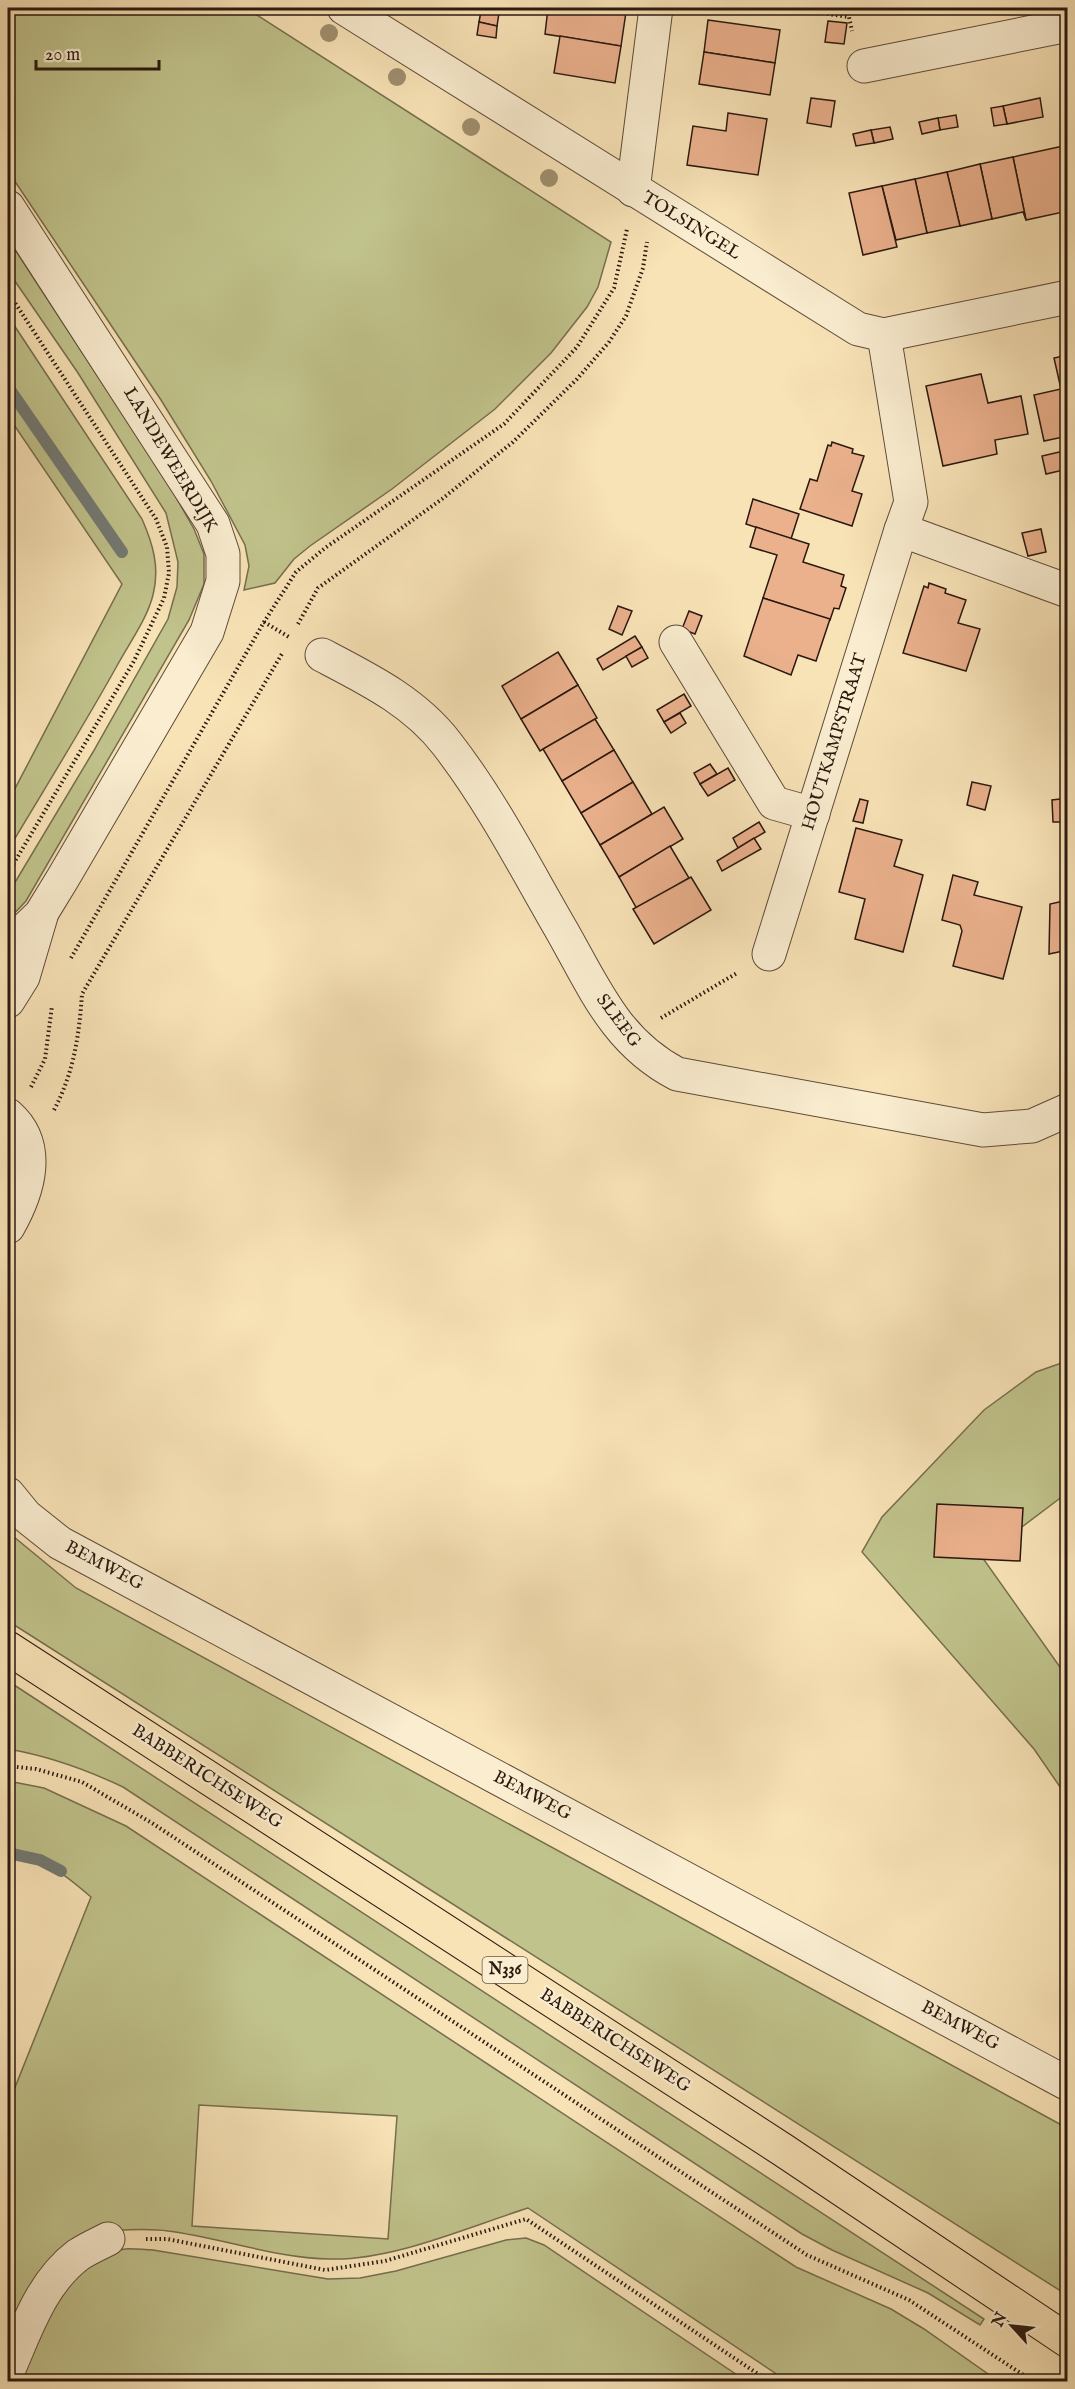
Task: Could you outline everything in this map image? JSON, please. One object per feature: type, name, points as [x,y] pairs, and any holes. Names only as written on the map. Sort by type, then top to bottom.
[{"type":"main road","name":"BABBERICHSEWEG","points":[[8,1647],[783,2150],[1068,2341]]},
{"type":"street","name":"TOLSINGEL","points":[[344,8],[858,329],[885,335],[1068,297]]},
{"type":"street","points":[[633,190],[656,8]]},
{"type":"street","points":[[864,66],[1068,25]]},
{"type":"street","name":"LANDEWEERDIJK","points":[[8,207],[213,524],[223,554],[223,581],[207,632],[41,914],[23,977],[8,1001]]},
{"type":"street","name":"HOUTKAMPSTRAAT","points":[[770,954],[911,502],[885,335]]},
{"type":"street","points":[[901,530],[1068,591]]},
{"type":"street","points":[[676,642],[774,803],[813,814]]},
{"type":"street","name":"SLEEG","points":[[322,655],[389,691],[425,719],[447,744],[495,816],[602,1001],[627,1038],[651,1061],[677,1074],[983,1130],[1032,1126],[1068,1110]]},
{"type":"street","name":"LANDEWEERDIJK","points":[[8,946],[41,914]]},
{"type":"street","points":[[8,1227],[27,1185],[29,1159],[28,1141],[9,1116]]},
{"type":"street","name":"BEMWEG","points":[[8,1494],[26,1516],[60,1543],[1068,2084]]},
{"type":"street","points":[[8,2371],[39,2302],[58,2274],[79,2254],[108,2239]]},
{"type":"path","points":[[787,8],[849,17],[860,66],[864,66]]},
{"type":"path","points":[[70,959],[264,622],[296,572],[325,548],[504,424],[577,347],[614,288],[631,213],[633,190]]},
{"type":"path","points":[[8,292],[156,519],[167,547],[169,573],[164,598],[134,661],[8,873]]},
{"type":"path","points":[[627,1038],[770,954]]},
{"type":"path","points":[[9,1116],[40,1074],[49,1042],[53,1001]]},
{"type":"path","points":[[8,1766],[36,1769],[82,1782],[152,1823],[807,2255],[909,2300],[1034,2382]]},
{"type":"path","points":[[108,2239],[167,2239],[325,2270],[385,2261],[526,2219],[770,2382]]},
{"type":"green space","points":[[8,8],[246,8],[611,242],[598,287],[587,307],[551,353],[495,409],[392,489],[310,546],[294,559],[275,583],[244,590],[249,566],[245,545],[211,481],[161,400],[8,171]]},
{"type":"green space","points":[[8,239],[169,485],[194,529],[204,554],[204,584],[189,620],[26,901],[8,920],[8,894],[93,752],[168,619],[177,587],[178,562],[166,513],[78,373],[8,271]]},
{"type":"green space","points":[[8,316],[142,519],[152,547],[156,575],[153,595],[142,622],[8,850],[8,802],[122,584],[8,416]]},
{"type":"green space","points":[[1067,1361],[1067,1493],[982,1557],[1067,1677],[1067,1797],[1034,1749],[862,1552],[882,1517],[984,1410],[1036,1372]]},
{"type":"green space","points":[[8,1532],[76,1588],[1067,2128],[1067,2295],[8,1621]]},
{"type":"green space","points":[[8,1681],[984,2319],[980,2325],[928,2293],[802,2234],[123,1787],[67,1764],[8,1749]]},
{"type":"green space","points":[[8,1781],[44,1788],[126,1826],[796,2267],[891,2309],[924,2329],[998,2381],[787,2381],[528,2208],[404,2249],[354,2258],[309,2258],[161,2230],[113,2230],[8,2351],[8,2105],[91,1897],[53,1868],[21,1855],[8,1853]],"holes":[[[199,2105],[397,2116],[388,2239],[192,2226]]]},
{"type":"green space","points":[[526,2238],[544,2245],[746,2381],[17,2382],[58,2300],[87,2266],[105,2254],[125,2249],[153,2250],[328,2279],[360,2278],[396,2271],[506,2240]]},
{"type":"building","points":[[548,8],[599,8],[626,12],[621,46],[545,34]]},
{"type":"building","points":[[599,8],[627,8],[626,12]]},
{"type":"building","points":[[481,11],[499,13],[497,26],[479,22]]},
{"type":"building","points":[[708,20],[780,30],[775,63],[704,52]]},
{"type":"building","points":[[828,21],[847,23],[844,44],[825,42]]},
{"type":"building","points":[[479,22],[497,26],[496,38],[477,35]]},
{"type":"building","points":[[560,36],[621,46],[615,83],[554,73]]},
{"type":"building","points":[[704,52],[775,63],[770,95],[699,84]]},
{"type":"building","points":[[811,98],[835,101],[831,127],[807,123]]},
{"type":"building","points":[[1040,98],[1043,117],[1007,124],[1003,106]]},
{"type":"building","points":[[1003,106],[1007,124],[994,126],[991,108]]},
{"type":"building","points":[[728,113],[767,119],[758,175],[687,165],[693,126],[726,131]]},
{"type":"building","points":[[956,115],[958,127],[940,130],[938,118]]},
{"type":"building","points":[[938,118],[940,130],[922,134],[919,122]]},
{"type":"building","points":[[890,127],[893,139],[874,143],[871,130]]},
{"type":"building","points":[[871,130],[874,143],[856,146],[853,134]]},
{"type":"building","points":[[1068,145],[1068,211],[1026,220],[1013,157]]},
{"type":"building","points":[[1013,157],[1026,220],[1023,212],[992,219],[980,164]]},
{"type":"building","points":[[980,164],[992,219],[960,226],[947,172]]},
{"type":"building","points":[[947,172],[960,226],[927,233],[915,179]]},
{"type":"building","points":[[915,179],[927,233],[896,240],[882,186]]},
{"type":"building","points":[[882,186],[897,247],[863,255],[849,193]]},
{"type":"building","points":[[1068,355],[1068,436],[1044,441],[1034,395],[1061,389],[1054,358]]},
{"type":"building","points":[[981,374],[988,403],[1021,396],[1028,434],[995,440],[997,454],[943,466],[926,386]]},
{"type":"building","points":[[832,442],[853,449],[852,453],[864,456],[852,491],[862,494],[852,526],[800,509],[810,479],[817,481],[828,445],[831,446]]},
{"type":"building","points":[[1068,450],[1068,469],[1046,474],[1042,456]]},
{"type":"building","points":[[1068,475],[1068,502],[1062,476]]},
{"type":"building","points":[[753,499],[799,514],[791,539],[746,524]]},
{"type":"building","points":[[756,527],[809,544],[803,562],[844,575],[841,586],[846,588],[839,609],[834,608],[830,620],[763,598],[777,555],[750,547]]},
{"type":"building","points":[[1041,529],[1046,552],[1028,556],[1022,533]]},
{"type":"building","points":[[929,583],[946,589],[945,593],[966,600],[958,623],[980,629],[966,671],[903,653],[924,586],[928,588]]},
{"type":"building","points":[[763,598],[830,619],[816,661],[798,655],[791,675],[744,656]]},
{"type":"building","points":[[618,606],[632,611],[622,635],[609,629]]},
{"type":"building","points":[[689,611],[702,616],[695,634],[682,629]]},
{"type":"building","points":[[635,636],[642,647],[603,670],[597,659]]},
{"type":"building","points":[[642,647],[648,658],[632,667],[626,656]]},
{"type":"building","points":[[558,652],[578,685],[521,719],[502,686]]},
{"type":"building","points":[[578,685],[597,718],[540,751],[521,719]]},
{"type":"building","points":[[684,694],[691,706],[664,722],[657,710]]},
{"type":"building","points":[[680,713],[686,723],[671,733],[664,722]]},
{"type":"building","points":[[595,719],[614,750],[562,781],[543,749]]},
{"type":"building","points":[[614,750],[633,782],[581,813],[562,781]]},
{"type":"building","points":[[710,764],[717,774],[700,784],[694,773]]},
{"type":"building","points":[[728,768],[735,780],[708,796],[700,784]]},
{"type":"building","points":[[633,782],[652,814],[600,845],[581,813]]},
{"type":"building","points":[[972,782],[991,786],[985,810],[967,805]]},
{"type":"building","points":[[1068,798],[1068,822],[1053,822],[1052,800]]},
{"type":"building","points":[[860,799],[868,801],[863,823],[853,821]]},
{"type":"building","points":[[664,807],[683,839],[619,877],[600,845]]},
{"type":"building","points":[[759,822],[765,832],[738,848],[733,838]]},
{"type":"building","points":[[856,828],[902,840],[894,866],[923,875],[903,952],[855,939],[865,899],[839,892]]},
{"type":"building","points":[[754,838],[761,849],[722,871],[717,861]]},
{"type":"building","points":[[670,846],[689,878],[637,909],[619,877]]},
{"type":"building","points":[[953,875],[978,882],[974,895],[1022,907],[1003,979],[953,966],[962,931],[960,925],[942,920]]},
{"type":"building","points":[[691,877],[711,910],[654,944],[633,909]]},
{"type":"building","points":[[1068,900],[1068,950],[1049,954],[1050,904]]},
{"type":"building","points":[[937,1504],[1023,1508],[1020,1561],[934,1557]]},
{"type":"waterway","points":[[8,387],[122,552]]},
{"type":"waterway","points":[[8,1853],[40,1860],[61,1871]]}]
